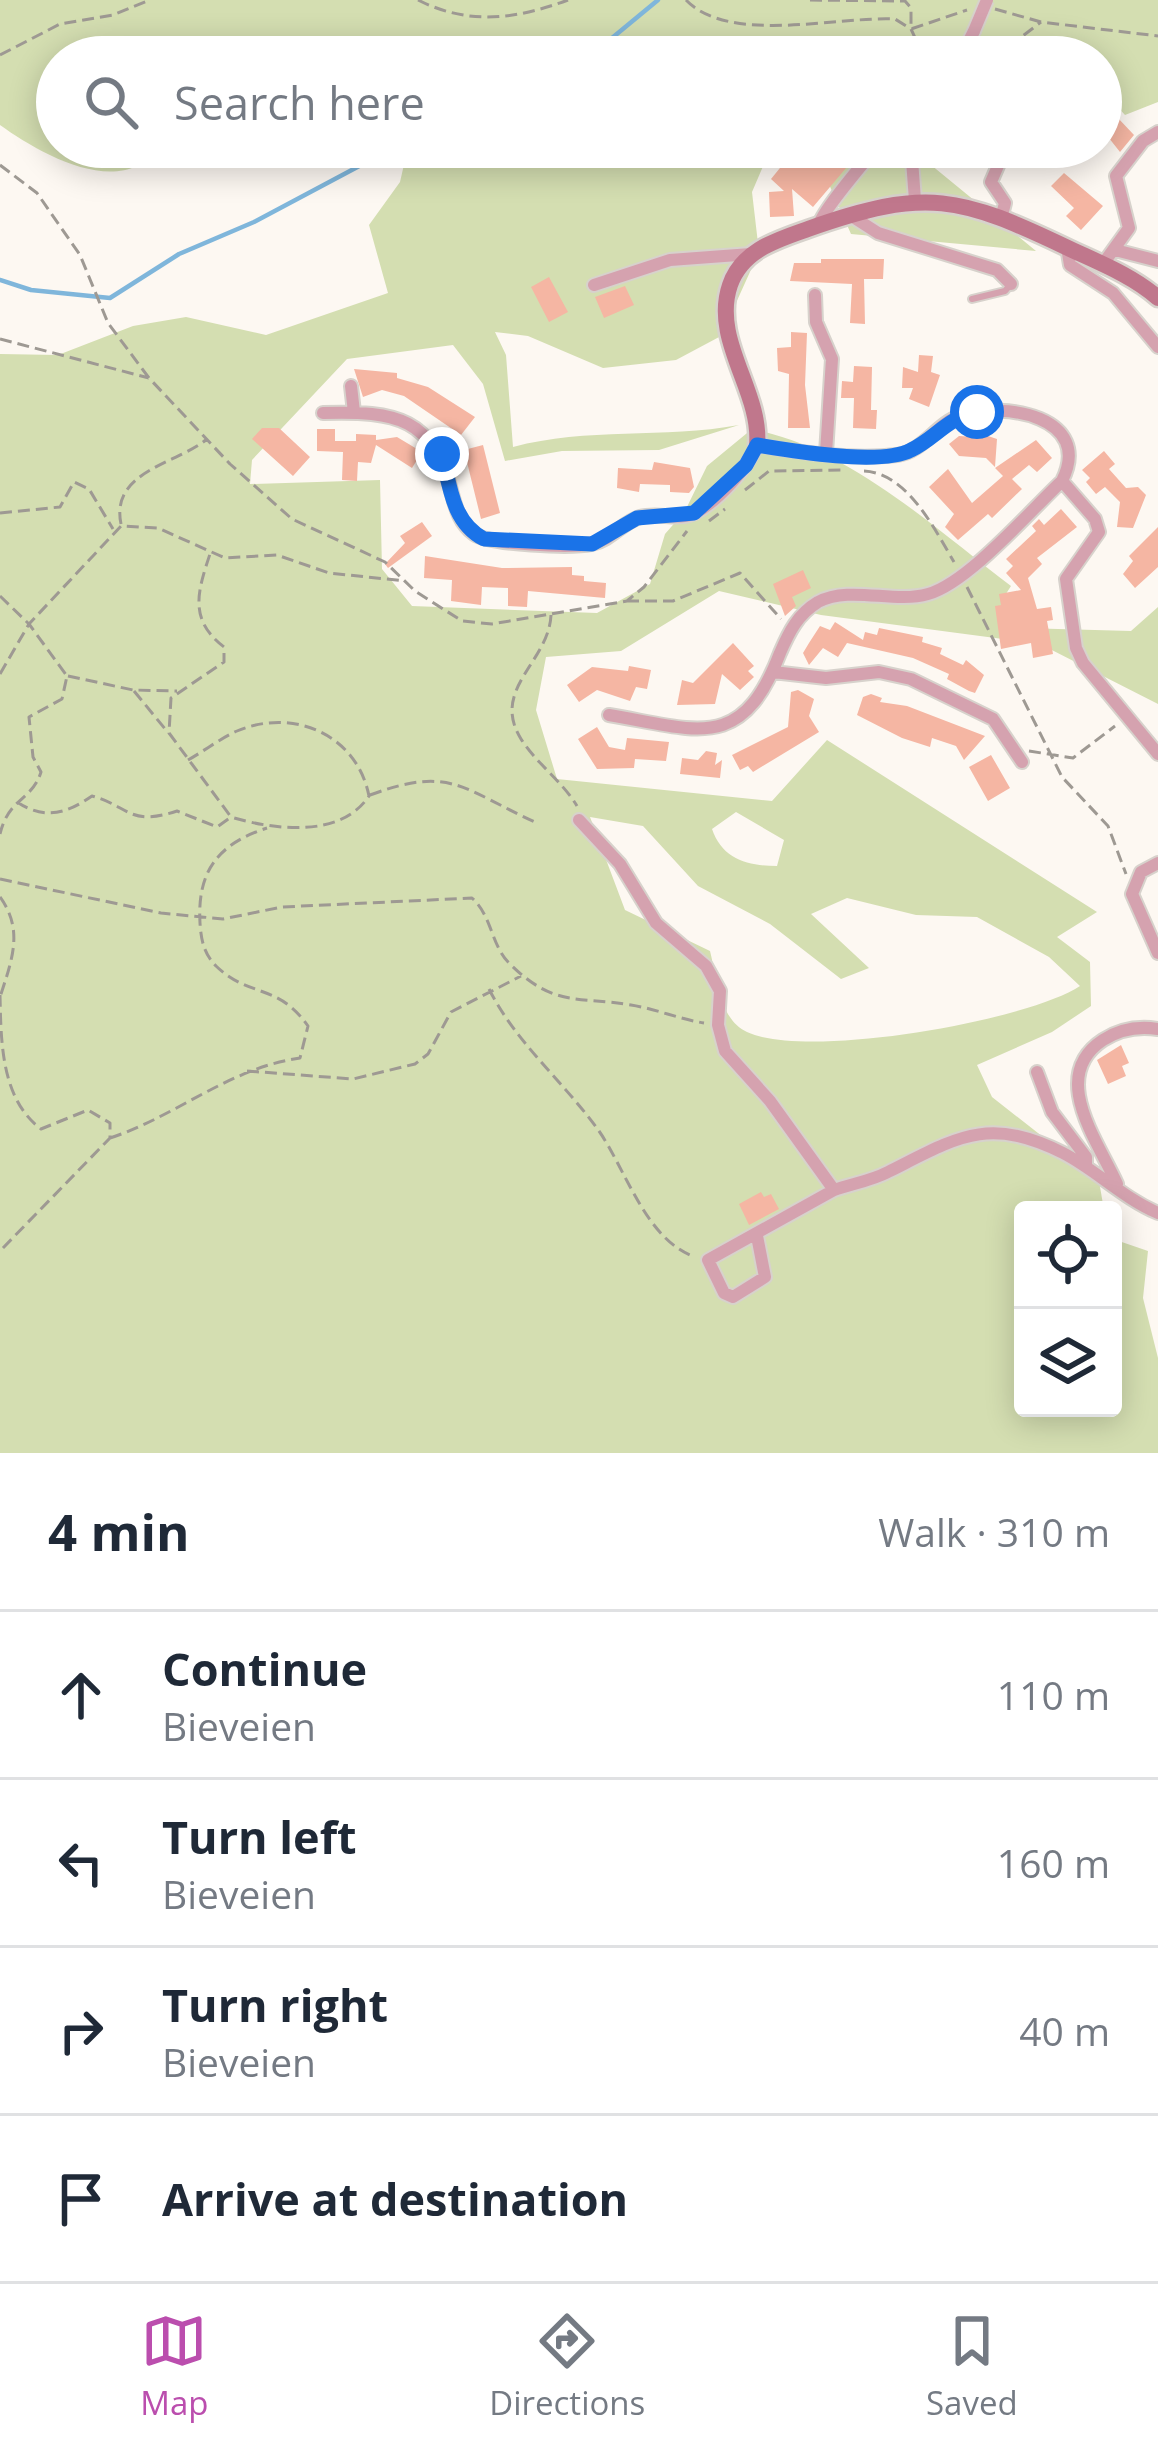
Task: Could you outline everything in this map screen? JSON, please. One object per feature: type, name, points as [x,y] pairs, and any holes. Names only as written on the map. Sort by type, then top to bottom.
[{"type":"street","points":[[972,36],[988,5]]},
{"type":"street","points":[[1109,257],[1130,220],[1117,176],[1143,141],[1158,132]]},
{"type":"street","points":[[819,226],[822,211],[862,168]]},
{"type":"street","points":[[913,168],[915,200]]},
{"type":"street","points":[[997,168],[991,182],[1005,203],[1002,215]]},
{"type":"street","points":[[594,285],[670,260],[752,254],[849,214],[915,200],[957,203],[1002,215],[1067,248],[1158,260]]},
{"type":"street","points":[[849,214],[878,233],[997,269],[1011,284]]},
{"type":"street","points":[[1067,248],[1070,265],[1113,292],[1158,347]]},
{"type":"street","points":[[323,413],[397,418],[432,439],[442,454],[462,523],[484,539],[592,544],[637,518],[692,520],[746,465],[757,445],[725,313],[731,282],[752,254]]},
{"type":"street","points":[[1109,257],[1158,298]]},
{"type":"street","points":[[815,295],[816,322],[832,359],[826,453]]},
{"type":"street","points":[[351,386],[354,412]]},
{"type":"street","points":[[609,715],[714,728],[752,709],[789,630],[823,600],[912,597],[945,586],[1062,481],[1069,463],[1064,435],[1046,418],[1032,415],[963,415],[896,455],[757,445]]},
{"type":"street","points":[[1062,481],[1095,519],[1099,532],[1066,579],[1076,648],[1158,754]]},
{"type":"street","points":[[773,672],[826,679],[879,672],[911,679],[993,719],[1022,762]]},
{"type":"street","points":[[579,820],[620,864],[656,922],[706,965],[720,991],[718,1025],[725,1051],[770,1101],[834,1190]]},
{"type":"street","points":[[1158,863],[1141,872],[1134,886],[1134,905],[1158,952]]},
{"type":"street","points":[[1118,1189],[1078,1102],[1081,1064],[1084,1054],[1118,1032],[1158,1028]]},
{"type":"street","points":[[1037,1072],[1052,1112],[1086,1157],[1085,1166]]},
{"type":"street","points":[[757,1236],[766,1277],[733,1297],[724,1293],[710,1275],[708,1261],[834,1190],[884,1174],[952,1139],[990,1131],[1027,1137],[1085,1166],[1158,1213]]},
{"type":"lane","points":[[972,299],[1005,291],[1011,284]]},
{"type":"path","points":[[37,36],[61,24],[113,15],[149,0]]},
{"type":"path","points":[[418,0],[452,14],[487,19],[510,19],[568,0]]},
{"type":"path","points":[[686,0],[699,11],[751,24],[874,18],[895,20],[911,29],[972,9]]},
{"type":"path","points":[[810,0],[904,1],[911,8],[914,36]]},
{"type":"path","points":[[988,5],[1041,22],[1158,36]]},
{"type":"path","points":[[1023,36],[1041,22]]},
{"type":"path","points":[[0,55],[36,37]]},
{"type":"path","points":[[0,165],[37,194],[80,255],[101,309],[149,378],[207,439],[292,519],[386,562],[462,621],[492,625],[627,601],[673,602],[740,573],[789,630]]},
{"type":"path","points":[[0,339],[149,378]]},
{"type":"path","points":[[121,526],[122,497],[137,478],[207,439]]},
{"type":"path","points":[[627,601],[650,581],[692,520],[717,517],[770,471],[878,472],[904,490],[955,564]]},
{"type":"path","points":[[0,512],[60,507],[74,482],[89,489],[113,530]]},
{"type":"path","points":[[0,674],[29,624],[121,526],[158,528],[211,554],[291,557],[329,573],[407,581]]},
{"type":"path","points":[[169,734],[167,709],[178,691],[224,662],[224,647],[203,631],[198,618],[199,589],[211,554]]},
{"type":"path","points":[[967,587],[1052,758],[1072,791],[1108,826],[1134,886]]},
{"type":"path","points":[[0,596],[29,624],[67,676],[133,690],[178,691]]},
{"type":"path","points":[[550,613],[550,630],[514,691],[510,712],[529,748],[566,788],[579,820]]},
{"type":"path","points":[[0,834],[6,808],[17,802],[41,772],[33,757],[29,717],[62,699],[67,676]]},
{"type":"path","points":[[133,690],[231,817],[267,827],[314,827],[358,812],[369,796],[413,781],[446,778],[535,822]]},
{"type":"path","points":[[1014,747],[1052,758],[1073,758],[1126,717]]},
{"type":"path","points":[[187,760],[237,731],[266,724],[311,725],[352,758],[369,796]]},
{"type":"path","points":[[17,802],[32,812],[59,814],[92,796],[130,816],[157,818],[176,811],[217,827],[231,817]]},
{"type":"path","points":[[0,1250],[110,1138],[153,1124],[245,1070],[299,1058],[308,1026],[291,1002],[242,984],[214,965],[202,944],[200,889],[208,864],[236,838],[267,827]]},
{"type":"path","points":[[0,879],[223,919],[282,907],[464,896],[483,908],[508,962],[576,1004],[625,1004],[718,1025]]},
{"type":"path","points":[[0,897],[10,911],[17,939],[0,996],[10,1091],[25,1117],[41,1129],[88,1110],[110,1123],[110,1138]]},
{"type":"path","points":[[245,1070],[352,1079],[415,1064],[428,1054],[451,1012],[489,988],[525,974]]},
{"type":"path","points":[[489,988],[517,1034],[599,1132],[671,1243],[708,1261]]},
{"type":"green space","points":[[0,0],[1158,0],[1158,102],[1125,115],[1122,36],[36,36],[36,148],[0,125]]},
{"type":"green space","points":[[403,168],[762,168],[752,192],[759,252],[721,336],[676,360],[603,368],[528,336],[495,332],[506,355],[513,447],[569,437],[739,425],[659,450],[562,451],[505,461],[483,384],[453,345],[347,359],[252,460],[250,484],[380,480],[382,569],[412,606],[597,613],[650,584],[665,534],[685,511],[707,466],[752,429],[823,453],[921,516],[1011,586],[1002,600],[1022,628],[1131,631],[1158,607],[1158,704],[1040,644],[821,615],[719,591],[621,651],[546,657],[536,710],[557,779],[772,801],[827,740],[1097,912],[1057,937],[1090,962],[1091,1006],[1052,1032],[977,1065],[992,1097],[1099,1181],[1102,1201],[1014,1201],[1014,1417],[1122,1417],[1122,1242],[1148,1251],[1143,1298],[1158,1358],[1158,1453],[0,1453],[0,354],[58,355],[133,326],[186,317],[266,335],[388,293],[369,225],[400,182]],"holes":[[[736,812],[784,840],[777,866],[746,862],[729,854],[712,829]],[[590,817],[643,826],[698,886],[770,924],[841,979],[869,968],[811,914],[847,898],[916,915],[977,917],[1049,957],[1080,986],[1014,1012],[916,1033],[816,1042],[747,1032],[725,1008],[710,951],[625,910]]]},
{"type":"green space","points":[[822,168],[935,168],[1036,251],[851,234]]},
{"type":"building","points":[[1122,122],[1134,135],[1122,150]]},
{"type":"building","points":[[780,168],[846,168],[813,207],[792,189],[794,216],[770,217],[769,192],[784,191],[771,179]]},
{"type":"building","points":[[1064,173],[1103,206],[1081,230],[1066,216],[1074,208],[1051,186]]},
{"type":"building","points":[[821,259],[884,259],[883,279],[864,279],[865,324],[850,323],[852,284],[790,281],[794,263],[821,263]]},
{"type":"building","points":[[549,277],[568,312],[549,322],[531,287]]},
{"type":"building","points":[[625,286],[634,305],[604,318],[595,297]]},
{"type":"building","points":[[791,332],[807,333],[805,385],[810,428],[788,428],[789,374],[778,371],[777,348],[791,347]]},
{"type":"building","points":[[919,355],[933,356],[931,372],[940,375],[929,407],[909,399],[913,388],[902,388],[903,367],[918,372]]},
{"type":"building","points":[[854,366],[872,367],[871,410],[877,410],[876,429],[853,428],[854,398],[841,398],[842,381],[853,382]]},
{"type":"building","points":[[354,369],[397,373],[397,378],[428,387],[475,417],[461,435],[404,396],[382,390],[363,397]]},
{"type":"building","points":[[262,428],[279,428],[310,457],[293,476],[252,439]]},
{"type":"building","points":[[317,429],[335,429],[335,441],[356,441],[356,434],[376,435],[376,440],[397,437],[422,452],[412,468],[376,445],[371,463],[358,462],[357,481],[342,480],[343,452],[317,451]]},
{"type":"building","points":[[976,432],[997,439],[995,467],[986,458],[959,456],[949,444],[959,436],[976,437]]},
{"type":"building","points":[[1036,440],[1052,458],[1037,472],[1029,465],[1012,479],[1022,489],[992,518],[988,514],[958,540],[945,527],[954,514],[929,487],[948,469],[972,503],[1003,476],[995,468]]},
{"type":"building","points":[[483,445],[500,513],[481,519],[464,450]]},
{"type":"building","points":[[1104,451],[1115,464],[1109,469],[1126,488],[1138,487],[1146,495],[1133,528],[1117,527],[1120,502],[1105,487],[1096,494],[1086,482],[1090,478],[1082,470]]},
{"type":"building","points":[[654,462],[690,468],[694,487],[689,493],[670,492],[670,485],[640,484],[639,492],[617,488],[618,468],[652,470]]},
{"type":"building","points":[[1061,509],[1077,527],[1037,558],[1042,564],[1028,578],[1037,609],[1051,607],[1053,620],[1047,621],[1053,654],[1033,658],[1031,643],[1001,649],[995,606],[1001,605],[999,594],[1021,590],[1006,573],[1013,566],[1006,559],[1036,531],[1032,526],[1039,519],[1044,525]]},
{"type":"building","points":[[422,522],[432,536],[388,568],[385,564],[405,543],[400,536]]},
{"type":"building","points":[[1158,527],[1158,567],[1135,588],[1123,574],[1133,561],[1129,556]]},
{"type":"building","points":[[425,556],[502,568],[572,567],[572,575],[584,576],[584,581],[606,583],[605,598],[528,591],[527,607],[508,606],[508,588],[482,587],[481,605],[451,601],[452,580],[424,578]]},
{"type":"building","points":[[803,570],[811,588],[792,597],[796,606],[785,616],[773,584]]},
{"type":"building","points":[[835,622],[863,640],[865,632],[877,635],[879,628],[923,637],[922,642],[942,648],[940,654],[963,665],[966,660],[984,675],[975,693],[947,679],[949,674],[913,658],[847,643],[838,657],[823,648],[809,665],[803,653],[809,643],[820,626],[830,630]]},
{"type":"building","points":[[733,643],[754,666],[748,671],[754,677],[740,690],[722,674],[715,704],[677,705],[682,680],[693,683]]},
{"type":"building","points":[[629,666],[651,670],[647,689],[636,687],[630,701],[597,690],[579,702],[567,685],[592,667],[628,671]]},
{"type":"building","points":[[798,690],[814,699],[809,716],[819,732],[753,772],[748,766],[740,770],[732,755],[788,727],[791,692]]},
{"type":"building","points":[[863,697],[882,698],[880,702],[907,706],[985,736],[964,760],[956,746],[932,738],[930,747],[902,738],[857,715]]},
{"type":"building","points":[[597,727],[609,747],[625,750],[627,738],[669,742],[666,761],[635,759],[634,768],[597,769],[578,739]]},
{"type":"building","points":[[706,751],[717,753],[715,765],[722,760],[720,778],[680,774],[682,758],[698,760]]},
{"type":"building","points":[[991,755],[1010,788],[988,801],[969,767]]},
{"type":"building","points":[[1121,1045],[1129,1063],[1122,1066],[1126,1076],[1108,1084],[1097,1060]]},
{"type":"building","points":[[761,1192],[764,1197],[771,1194],[779,1209],[749,1225],[739,1204]]},
{"type":"waterway","points":[[614,36],[658,0]]},
{"type":"waterway","points":[[0,280],[31,290],[110,298],[179,254],[254,222],[356,168]]},
{"type":"route","points":[[442,454],[456,508],[472,533],[484,539],[592,544],[637,518],[694,513],[746,465],[757,445],[896,455],[907,453],[950,421],[977,412]]}]
